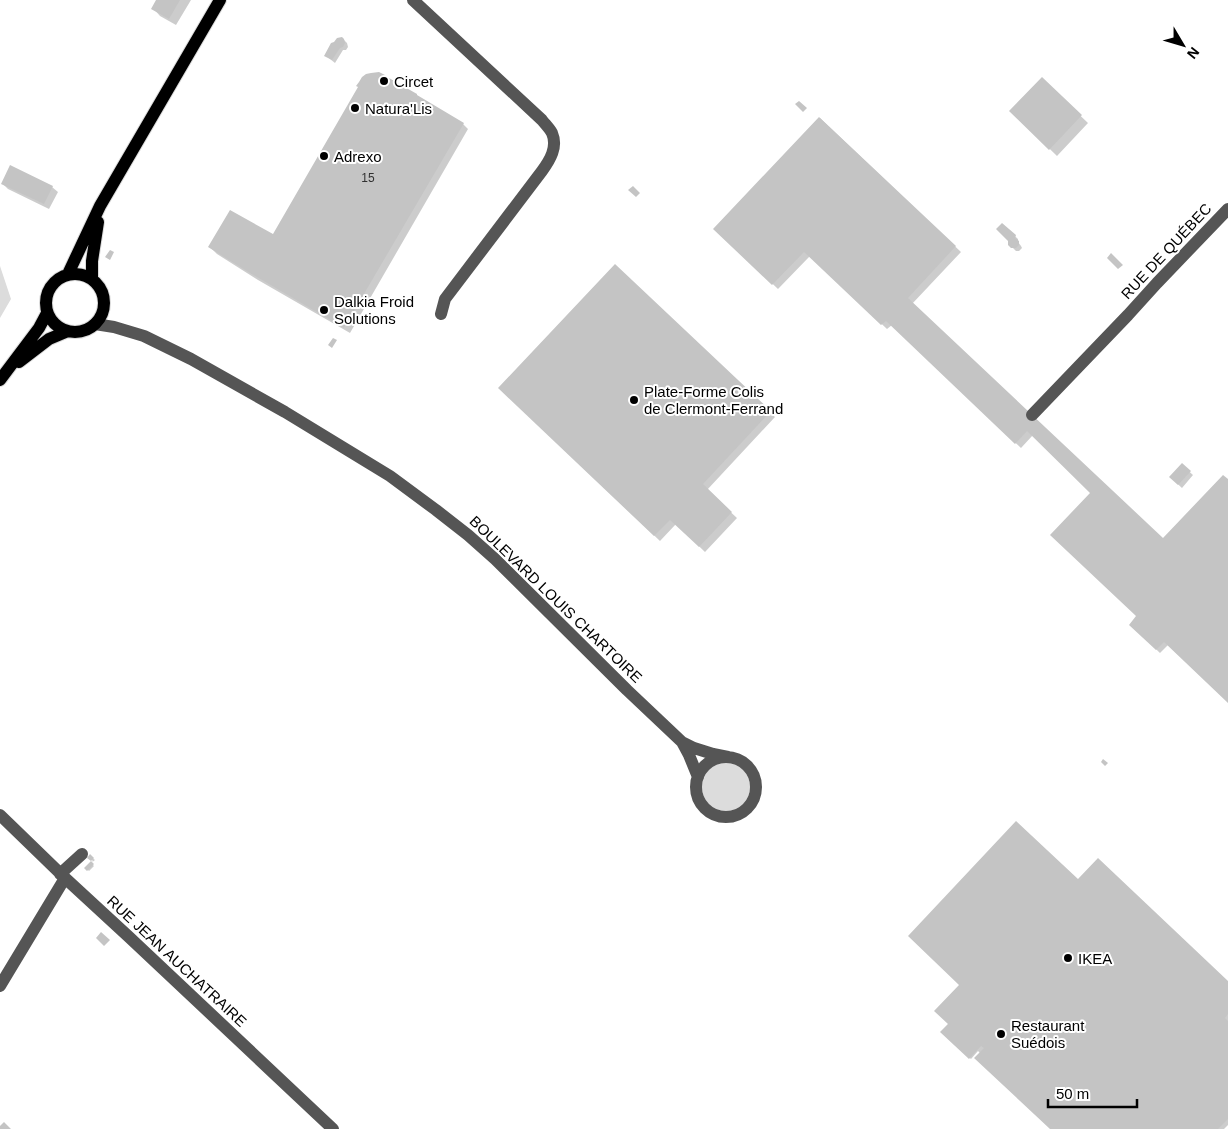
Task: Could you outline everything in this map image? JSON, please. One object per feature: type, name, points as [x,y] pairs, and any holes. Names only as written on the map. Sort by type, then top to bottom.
[{"type":"main road","points":[[68,274],[100,206],[220,0]]},
{"type":"main road","points":[[92,279],[92,261],[100,206]]},
{"type":"main road","points":[[68,274],[84,275],[92,279],[101,290],[104,305],[94,324],[78,332],[59,328],[52,322],[47,313],[45,305],[49,289],[60,277],[68,274]]},
{"type":"main road","points":[[3,375],[39,328],[47,313]]},
{"type":"main road","points":[[3,375],[50,339],[68,331]]},
{"type":"street","points":[[413,0],[542,120],[552,134],[554,148],[551,159],[445,299],[441,314]]},
{"type":"street","name":"RUE DE QUÉBEC","points":[[1032,415],[1228,209]]},
{"type":"street","name":"BOULEVARD LOUIS CHARTOIRE","points":[[94,324],[114,327],[144,336],[191,359],[390,476],[468,535],[495,559],[682,742]]},
{"type":"street","points":[[682,742],[694,748],[738,759],[747,765],[753,774],[756,792],[753,801],[748,808],[740,813],[723,817],[715,815],[701,804],[697,796],[696,787],[702,768],[718,758],[728,757]]},
{"type":"street","points":[[682,742],[698,777]]},
{"type":"street","name":"RUE JEAN AUCHATRAIRE","points":[[0,815],[62,876],[332,1129]]},
{"type":"street","points":[[0,986],[62,876],[82,854]]},
{"type":"shaded area","points":[[0,266],[11,299],[0,318]]},
{"type":"shaded area","points":[[721,763],[731,763],[740,767],[746,773],[749,778],[749,796],[740,807],[731,811],[721,811],[712,807],[706,801],[702,792],[702,782],[706,773],[712,767]]},
{"type":"building","points":[[156,0],[180,0],[169,19],[151,9]]},
{"type":"building","points":[[342,37],[345,43],[332,60],[324,56],[331,43],[337,38]]},
{"type":"building","points":[[379,72],[385,75],[384,77],[417,94],[464,123],[344,328],[208,247],[230,210],[273,234],[358,87],[356,86],[366,74]]},
{"type":"building","points":[[1042,77],[1082,115],[1049,150],[1009,111]]},
{"type":"building","points":[[799,101],[807,108],[803,112],[795,104]]},
{"type":"building","points":[[819,117],[956,246],[908,298],[1163,538],[1223,475],[1228,479],[1228,703],[1164,642],[1156,650],[1129,625],[1136,616],[1050,535],[1090,493],[1027,431],[1015,444],[886,321],[881,325],[804,252],[772,285],[713,229]]},
{"type":"building","points":[[10,165],[53,186],[44,204],[1,184]]},
{"type":"building","points":[[633,186],[640,193],[636,197],[628,190]]},
{"type":"building","points":[[1002,223],[1016,235],[1015,238],[1019,241],[1019,245],[1016,248],[1011,248],[1008,245],[1008,241],[996,229]]},
{"type":"building","points":[[110,250],[114,252],[110,260],[105,257]]},
{"type":"building","points":[[1111,253],[1123,265],[1118,269],[1107,258]]},
{"type":"building","name":"Plate-Forme Colis de Clermont-Ferrand","points":[[615,264],[771,411],[703,484],[732,512],[699,547],[670,520],[654,536],[498,388]]},
{"type":"building","points":[[333,338],[337,340],[332,348],[328,345]]},
{"type":"building","points":[[1182,463],[1191,471],[1178,485],[1169,477]]},
{"type":"building","points":[[1103,759],[1108,763],[1105,766],[1101,762]]},
{"type":"building","name":"IKEA","points":[[1016,821],[1078,879],[1098,858],[1228,981],[1228,1014],[1225,1018],[1228,1021],[1228,1119],[1218,1129],[1050,1129],[974,1058],[984,1048],[981,1046],[969,1059],[940,1032],[948,1024],[934,1011],[959,985],[908,936]]},
{"type":"building","points":[[90,854],[94,858],[91,861],[87,858]]},
{"type":"building","points":[[91,861],[94,864],[87,871],[84,868]]},
{"type":"building","points":[[101,932],[110,940],[104,946],[96,938]]},
{"type":"building","points":[[4,1122],[11,1129],[0,1129]]},
{"type":"place","name":"Circet","points":[[384,81]]},
{"type":"place","name":"Natura'Lis","points":[[355,108]]},
{"type":"place","name":"Adrexo","points":[[324,156]]},
{"type":"place","name":"Dalkia Froid Solutions","points":[[324,310]]},
{"type":"place","name":"Plate-Forme Colis de Clermont-Ferrand","points":[[634,400]]},
{"type":"place","name":"IKEA","points":[[1068,958]]},
{"type":"place","name":"Restaurant Suédois","points":[[1001,1034]]}]
